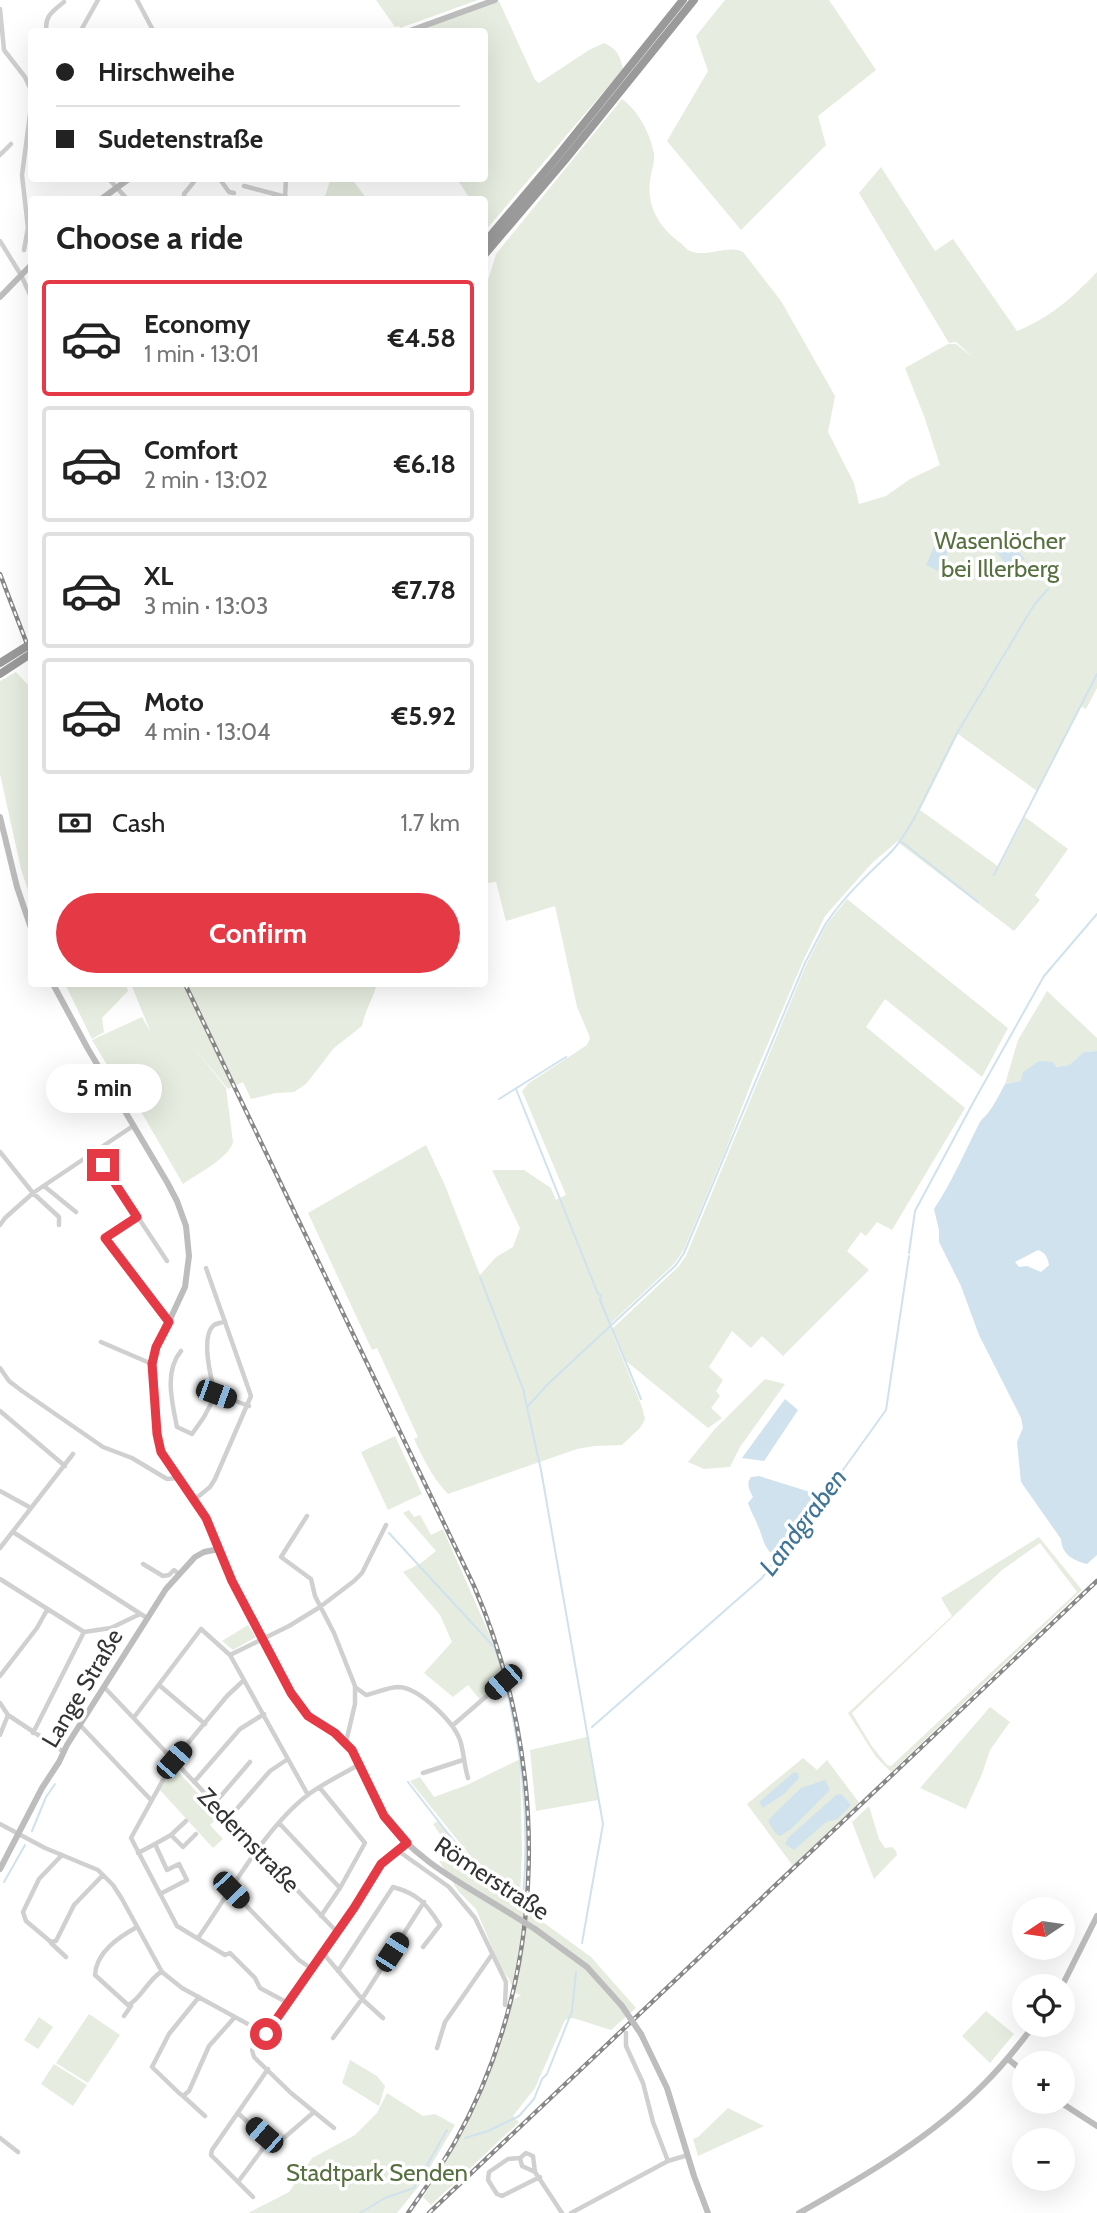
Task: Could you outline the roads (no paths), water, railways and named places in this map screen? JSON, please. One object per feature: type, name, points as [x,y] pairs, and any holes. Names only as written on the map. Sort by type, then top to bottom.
[{"type":"highway","points":[[488,238],[683,0]]},
{"type":"highway","points":[[488,250],[694,0]]},
{"type":"highway","points":[[0,663],[28,646]]},
{"type":"highway","points":[[0,674],[28,656]]},
{"type":"main road","points":[[418,28],[495,0]]},
{"type":"main road","points":[[106,196],[125,182]]},
{"type":"main road","points":[[0,297],[28,268]]},
{"type":"main road","points":[[0,817],[17,887],[28,919]]},
{"type":"main road","name":"Römerstraße","points":[[54,987],[109,1087],[167,1182],[186,1226],[189,1256],[182,1294],[156,1347],[152,1364],[161,1452],[206,1518],[232,1581],[291,1693],[316,1722],[346,1742],[360,1764],[384,1816],[407,1843],[433,1865],[535,1929],[587,1967],[622,2006],[641,2034],[667,2088],[708,2213]]},
{"type":"main road","name":"Lange Straße","points":[[0,1869],[42,1787],[148,1618],[179,1574],[198,1555],[219,1549]]},
{"type":"main road","points":[[1068,1974],[1097,1916]]},
{"type":"main road","points":[[799,2213],[859,2179],[919,2140],[960,2106],[1008,2059],[1025,2037]]},
{"type":"main road","points":[[1008,2059],[1012,2062]]},
{"type":"main road","points":[[1075,2112],[1097,2126]]},
{"type":"street","points":[[82,28],[98,0]]},
{"type":"street","points":[[137,0],[152,28]]},
{"type":"street","points":[[46,28],[45,21],[64,2]]},
{"type":"street","points":[[0,9],[2,51],[28,84]]},
{"type":"street","points":[[24,77],[28,74]]},
{"type":"street","points":[[24,250],[28,228],[22,174],[28,121]]},
{"type":"street","points":[[0,155],[11,144]]},
{"type":"street","points":[[112,182],[125,196]]},
{"type":"street","points":[[222,182],[233,196],[244,186]]},
{"type":"street","points":[[244,182],[244,186]]},
{"type":"street","points":[[244,186],[278,196]]},
{"type":"street","points":[[1,244],[28,290]]},
{"type":"street","points":[[0,1225],[33,1193],[133,1126]]},
{"type":"street","points":[[0,1152],[33,1193],[59,1217],[59,1225]]},
{"type":"street","points":[[95,1152],[167,1261]]},
{"type":"street","points":[[44,1186],[76,1212]]},
{"type":"street","points":[[137,1217],[105,1238],[169,1322]]},
{"type":"street","points":[[194,1500],[210,1487],[215,1479],[249,1406],[251,1396],[206,1268]]},
{"type":"street","points":[[181,1351],[173,1360],[171,1379],[177,1427],[192,1434],[216,1394],[206,1358],[211,1331],[214,1326],[225,1321]]},
{"type":"street","points":[[100,1342],[152,1364]]},
{"type":"street","points":[[1,1370],[9,1381],[22,1391],[103,1447],[131,1458],[167,1479],[178,1478]]},
{"type":"street","points":[[216,1394],[249,1406]]},
{"type":"street","points":[[0,1411],[65,1466]]},
{"type":"street","points":[[0,1548],[73,1454]]},
{"type":"street","points":[[0,1491],[31,1508]]},
{"type":"street","points":[[307,1516],[281,1557],[311,1579],[320,1607],[334,1633],[355,1686],[355,1704],[346,1742]]},
{"type":"street","points":[[230,1655],[263,1640],[320,1607],[362,1573],[386,1525]]},
{"type":"street","points":[[13,1532],[148,1618]]},
{"type":"street","points":[[143,1564],[163,1576],[174,1570],[179,1574]]},
{"type":"street","points":[[0,1579],[84,1632],[111,1628],[140,1614]]},
{"type":"street","points":[[0,1676],[47,1610]]},
{"type":"street","points":[[135,1716],[201,1629],[230,1655],[308,1795]]},
{"type":"street","points":[[33,1732],[84,1632]]},
{"type":"street","points":[[244,1679],[174,1760],[131,1838],[177,1926],[225,1955],[230,1953],[255,1978],[260,1988],[288,2003]]},
{"type":"street","points":[[452,1726],[503,1682]]},
{"type":"street","points":[[159,1685],[205,1724]]},
{"type":"street","name":"Zedernstraße","points":[[104,1686],[337,1933]]},
{"type":"street","points":[[355,1686],[366,1695],[391,1688],[410,1689],[428,1701],[452,1726],[460,1740],[468,1778]]},
{"type":"street","points":[[0,1703],[8,1715],[64,1752]]},
{"type":"street","points":[[194,1782],[240,1729],[264,1714]]},
{"type":"street","points":[[0,1735],[8,1715]]},
{"type":"street","points":[[79,1725],[151,1800]]},
{"type":"street","points":[[228,1819],[270,1771],[288,1759]]},
{"type":"street","points":[[423,1773],[463,1760]]},
{"type":"street","points":[[214,1804],[250,1762]]},
{"type":"street","points":[[198,1938],[258,1849],[280,1824],[308,1795],[360,1764]]},
{"type":"street","points":[[320,1788],[365,1843],[321,1916]]},
{"type":"street","points":[[138,1853],[171,1835],[186,1821]]},
{"type":"street","points":[[0,1824],[62,1855],[92,1866],[103,1874],[122,1899],[162,1972],[170,1980],[266,2034]]},
{"type":"street","points":[[280,1824],[340,1888]]},
{"type":"street","points":[[171,1835],[183,1847],[196,1834]]},
{"type":"street","points":[[334,2128],[291,2093],[251,2052],[337,1933],[381,1864],[407,1843]]},
{"type":"street","points":[[155,1844],[167,1870],[179,1864],[187,1880],[160,1895]]},
{"type":"street","points":[[397,1850],[449,1887],[475,1918],[506,1982],[505,2004]]},
{"type":"street","points":[[62,1855],[39,1879],[23,1912],[26,1921],[66,1957]]},
{"type":"street","points":[[51,1942],[56,1941],[74,1905],[103,1874]]},
{"type":"street","points":[[338,1971],[393,1887],[410,1891],[424,1902],[439,1924],[423,1947]]},
{"type":"street","points":[[231,1890],[299,1960],[312,1969]]},
{"type":"street","points":[[333,2038],[362,1999],[424,1902]]},
{"type":"street","points":[[131,2005],[128,2006],[115,1994],[95,1975],[95,1971],[111,1944],[137,1927]]},
{"type":"street","points":[[323,1953],[362,1999],[383,2018]]},
{"type":"street","points":[[437,2048],[445,2022],[492,1955]]},
{"type":"street","points":[[124,2016],[147,1984],[162,1972]]},
{"type":"street","points":[[199,1997],[169,2034],[152,2067],[205,2116]]},
{"type":"street","points":[[183,2095],[189,2091],[209,2046],[236,2017]]},
{"type":"street","points":[[626,2033],[626,2046],[642,2082],[668,2161]]},
{"type":"street","points":[[253,2197],[211,2155],[239,2114],[240,2107],[268,2069]]},
{"type":"street","points":[[238,2182],[264,2147],[278,2143],[314,2112]]},
{"type":"street","points":[[239,2114],[271,2144]]},
{"type":"street","points":[[0,2137],[18,2152]]},
{"type":"street","points":[[535,2172],[531,2154],[523,2154],[520,2158],[504,2161],[489,2172],[488,2180],[497,2194],[502,2196],[540,2178]]},
{"type":"street","points":[[571,2213],[668,2161],[688,2155]]},
{"type":"street","points":[[520,2158],[522,2166],[535,2172],[540,2178],[562,2213]]},
{"type":"water","points":[[938,538],[951,546],[938,571],[926,565]]},
{"type":"water","points":[[1006,539],[1025,559],[1006,564],[994,549]]},
{"type":"water","points":[[1097,1051],[1097,1555],[1087,1564],[1072,1558],[1066,1552],[1061,1539],[1021,1482],[1017,1442],[1023,1428],[1021,1418],[979,1335],[961,1286],[939,1242],[934,1209],[979,1124],[1005,1084],[1021,1081],[1023,1072],[1039,1061],[1053,1062],[1056,1067],[1069,1065],[1084,1052]],"holes":[[[1040,1251],[1046,1256],[1049,1265],[1041,1272],[1027,1266],[1019,1267],[1015,1262]]]},
{"type":"water","points":[[785,1399],[798,1410],[764,1461],[742,1458]]},
{"type":"water","points":[[759,1476],[810,1492],[811,1500],[789,1537],[771,1553],[764,1543],[748,1503],[753,1497],[749,1480]]},
{"type":"water","points":[[794,1772],[798,1773],[799,1778],[784,1794],[763,1808],[759,1802]]},
{"type":"water","points":[[825,1780],[830,1790],[791,1829],[780,1836],[776,1834],[768,1821],[771,1817],[801,1788]]},
{"type":"water","points":[[841,1794],[851,1805],[838,1819],[826,1822],[794,1850],[785,1844],[788,1838],[836,1795]]},
{"type":"waterway","points":[[917,813],[957,733],[1034,605],[1048,589]]},
{"type":"waterway","points":[[994,875],[1097,674]]},
{"type":"waterway","points":[[827,922],[848,895],[895,847],[916,815]]},
{"type":"waterway","points":[[902,842],[978,902]]},
{"type":"waterway","name":"Landgraben","points":[[909,1253],[915,1211],[974,1101],[1044,976],[1097,914]]},
{"type":"waterway","points":[[527,1407],[549,1383],[676,1265],[684,1253],[805,963],[826,923]]},
{"type":"waterway","points":[[499,1099],[566,1057]]},
{"type":"waterway","points":[[516,1089],[641,1399]]},
{"type":"waterway","name":"Landgraben","points":[[592,1727],[762,1578],[886,1410],[909,1256]]},
{"type":"waterway","points":[[480,1277],[523,1389],[541,1470],[603,1824],[582,1943]]},
{"type":"waterway","points":[[389,1533],[494,1647],[497,1654],[510,1704],[522,1776],[525,1825],[523,1898]]},
{"type":"waterway","points":[[408,1782],[494,1889]]},
{"type":"waterway","points":[[32,1831],[46,1797],[55,1784]]},
{"type":"waterway","points":[[4,1882],[25,1845]]},
{"type":"waterway","name":"Landgraben","points":[[465,2138],[488,2131],[519,2116],[534,2099],[572,2011],[576,1972]]},
{"type":"waterway","name":"Landgraben","points":[[360,2213],[385,2198],[414,2188],[447,2130]]},
{"type":"railway","points":[[0,574],[28,647]]},
{"type":"railway","points":[[186,987],[474,1586],[499,1653],[516,1723],[526,1794],[529,1866],[523,1938],[509,2008],[486,2077],[455,2142],[408,2213]]},
{"type":"railway","points":[[429,2213],[1097,1581]]},
{"type":"park label","name":"Wasenlöcher bei Illerberg","points":[[1000,554]]},
{"type":"park label","name":"Stadtpark Senden","points":[[377,2172]]}]
